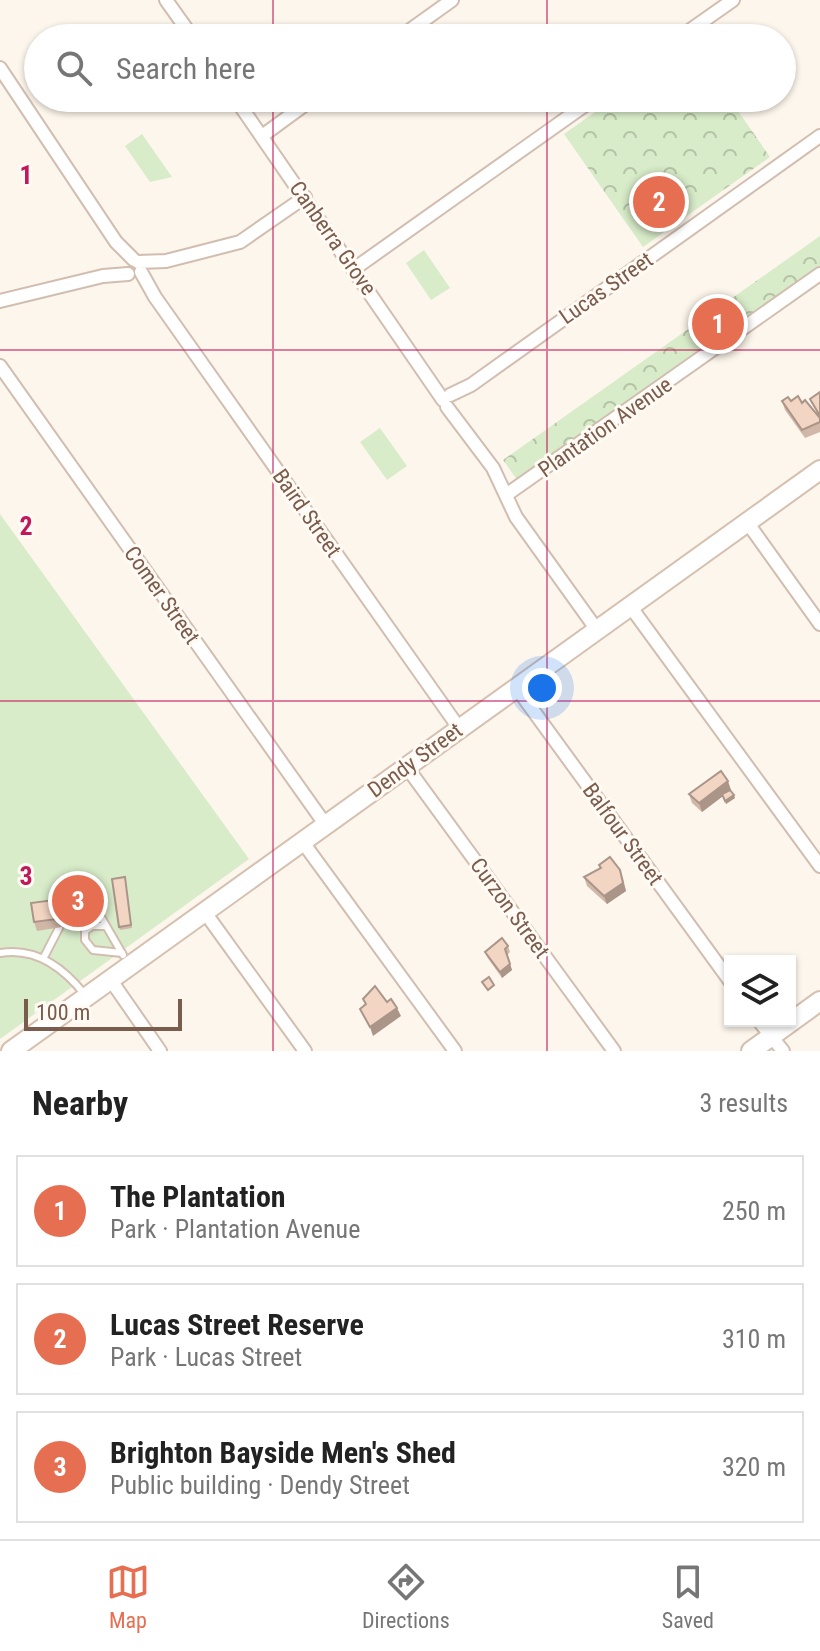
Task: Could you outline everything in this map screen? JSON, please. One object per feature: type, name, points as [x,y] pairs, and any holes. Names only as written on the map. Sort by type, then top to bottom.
[{"type":"street","points":[[166,0],[183,24]]},
{"type":"street","points":[[419,24],[452,0]]},
{"type":"street","points":[[699,24],[733,0]]},
{"type":"street","name":"Baird Street","points":[[0,68],[24,104]]},
{"type":"street","name":"Baird Street","points":[[29,112],[133,269],[459,728]]},
{"type":"street","name":"Canberra Grove","points":[[245,112],[432,379],[450,400],[499,477],[516,517],[597,630]]},
{"type":"street","points":[[262,136],[295,112]]},
{"type":"street","points":[[354,269],[575,112]]},
{"type":"street","name":"Lucas Street","points":[[450,400],[820,136]]},
{"type":"street","points":[[0,301],[240,242],[305,197]]},
{"type":"street","name":"Plantation Avenue","points":[[506,495],[820,274]]},
{"type":"street","name":"Comer Street","points":[[0,366],[325,824]]},
{"type":"street","name":"Dendy Street","points":[[11,1051],[110,979],[126,959],[204,911],[820,470]]},
{"type":"street","points":[[747,522],[820,624]]},
{"type":"street","points":[[630,606],[820,866]]},
{"type":"street","name":"Balfour Street","points":[[516,687],[724,973]]},
{"type":"street","name":"Curzon Street","points":[[406,766],[614,1051]]},
{"type":"street","points":[[302,841],[455,1051]]},
{"type":"street","points":[[204,911],[305,1051]]},
{"type":"street","points":[[110,979],[160,1051]]},
{"type":"street","points":[[751,1051],[777,1044],[820,1001]]},
{"type":"street","points":[[764,1027],[777,1044]]},
{"type":"lane","points":[[101,917],[126,959]]},
{"type":"lane","points":[[106,926],[92,926],[85,931],[85,940],[93,950],[126,959]]},
{"type":"lane","points":[[43,959],[59,928]]},
{"type":"lane","points":[[0,953],[18,952],[43,959],[67,975],[86,997]]},
{"type":"green space","points":[[595,112],[739,112],[770,157],[643,247],[564,134]]},
{"type":"green space","points":[[142,134],[172,177],[150,182],[125,146]]},
{"type":"green space","points":[[820,236],[820,267],[518,481],[503,460]]},
{"type":"green space","points":[[424,250],[450,288],[431,300],[406,263]]},
{"type":"green space","points":[[380,428],[407,466],[387,480],[360,442]]},
{"type":"green space","points":[[0,514],[249,859],[0,1039]]},
{"type":"building","points":[[820,392],[820,416],[810,399]]},
{"type":"building","points":[[798,396],[820,418],[820,422],[802,430],[782,401],[788,397],[791,401]]},
{"type":"building","points":[[721,771],[728,781],[699,803],[689,794]]},
{"type":"building","points":[[730,790],[734,795],[725,801],[722,794]]},
{"type":"building","points":[[610,857],[620,870],[623,883],[604,896],[584,877],[601,868],[599,865]]},
{"type":"building","points":[[125,877],[131,925],[119,927],[112,879]]},
{"type":"building","points":[[88,883],[92,909],[64,914],[65,918],[34,922],[31,903],[62,899],[60,887]]},
{"type":"building","points":[[502,938],[508,946],[505,949],[510,964],[500,972],[485,952]]},
{"type":"building","points":[[489,977],[494,985],[488,990],[482,982]]},
{"type":"building","points":[[375,986],[387,1002],[391,999],[397,1008],[370,1027],[360,1009],[366,1004],[363,999]]},
{"type":"place","name":"Lucas Street Reserve","points":[[659,202]]},
{"type":"place","name":"The Plantation","points":[[718,324]]},
{"type":"place","name":"Brighton Bayside Men's Shed","points":[[78,901]]}]
